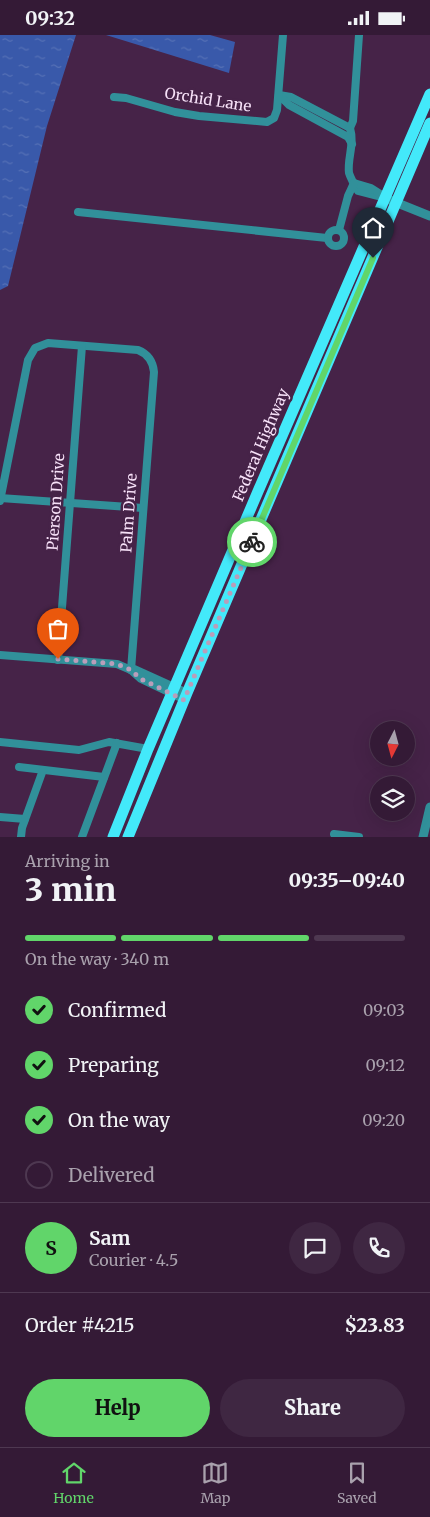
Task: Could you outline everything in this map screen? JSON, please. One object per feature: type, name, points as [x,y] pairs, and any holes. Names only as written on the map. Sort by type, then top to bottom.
[{"type":"main road","name":"Federal Highway","points":[[128,837],[186,696],[324,376],[430,94]]},
{"type":"main road","name":"Federal Highway","points":[[113,837],[148,749],[318,351],[430,123]]},
{"type":"main road","points":[[318,351],[318,367],[324,376]]},
{"type":"main road","points":[[293,447],[295,429],[311,393],[311,381],[307,377]]},
{"type":"main road","points":[[253,541],[249,534],[250,523],[278,456],[279,442]]},
{"type":"street","points":[[283,35],[279,95],[288,105],[348,137],[352,144]]},
{"type":"street","points":[[359,35],[354,121],[350,128],[352,144],[349,171],[358,191],[391,200],[430,216]]},
{"type":"street","points":[[279,95],[291,97],[350,128]]},
{"type":"street","name":"Orchid Lane","points":[[114,97],[126,97],[183,113],[262,122],[271,120],[276,114],[279,95]]},
{"type":"street","points":[[327,238],[333,246],[341,244],[344,237],[339,230],[348,195],[354,183]]},
{"type":"street","points":[[78,212],[327,238]]},
{"type":"street","points":[[327,238],[331,231],[339,230]]},
{"type":"street","points":[[82,346],[48,343],[35,348],[28,360],[0,499],[143,508]]},
{"type":"street","name":"Palm Drive","points":[[82,346],[138,351],[150,359],[154,372],[131,670]]},
{"type":"street","name":"Pierson Drive","points":[[58,659],[82,346]]},
{"type":"street","points":[[0,655],[117,664],[131,670],[134,669],[186,696]]},
{"type":"street","points":[[0,743],[79,750],[109,742],[148,749]]},
{"type":"street","points":[[82,837],[117,743]]},
{"type":"street","points":[[19,767],[104,777]]},
{"type":"street","points":[[21,837],[25,819],[43,770]]},
{"type":"street","points":[[422,837],[430,807]]},
{"type":"street","points":[[0,817],[25,819]]},
{"type":"street","points":[[334,834],[359,837]]},
{"type":"water","points":[[0,35],[76,35],[47,126],[8,286],[0,290]]},
{"type":"water","points":[[106,35],[210,35],[235,42],[229,73]]},
{"type":"way so far","points":[[58,659],[117,664],[131,670],[141,679],[184,700],[252,542]]},
{"type":"route","points":[[252,542],[373,258]]}]
